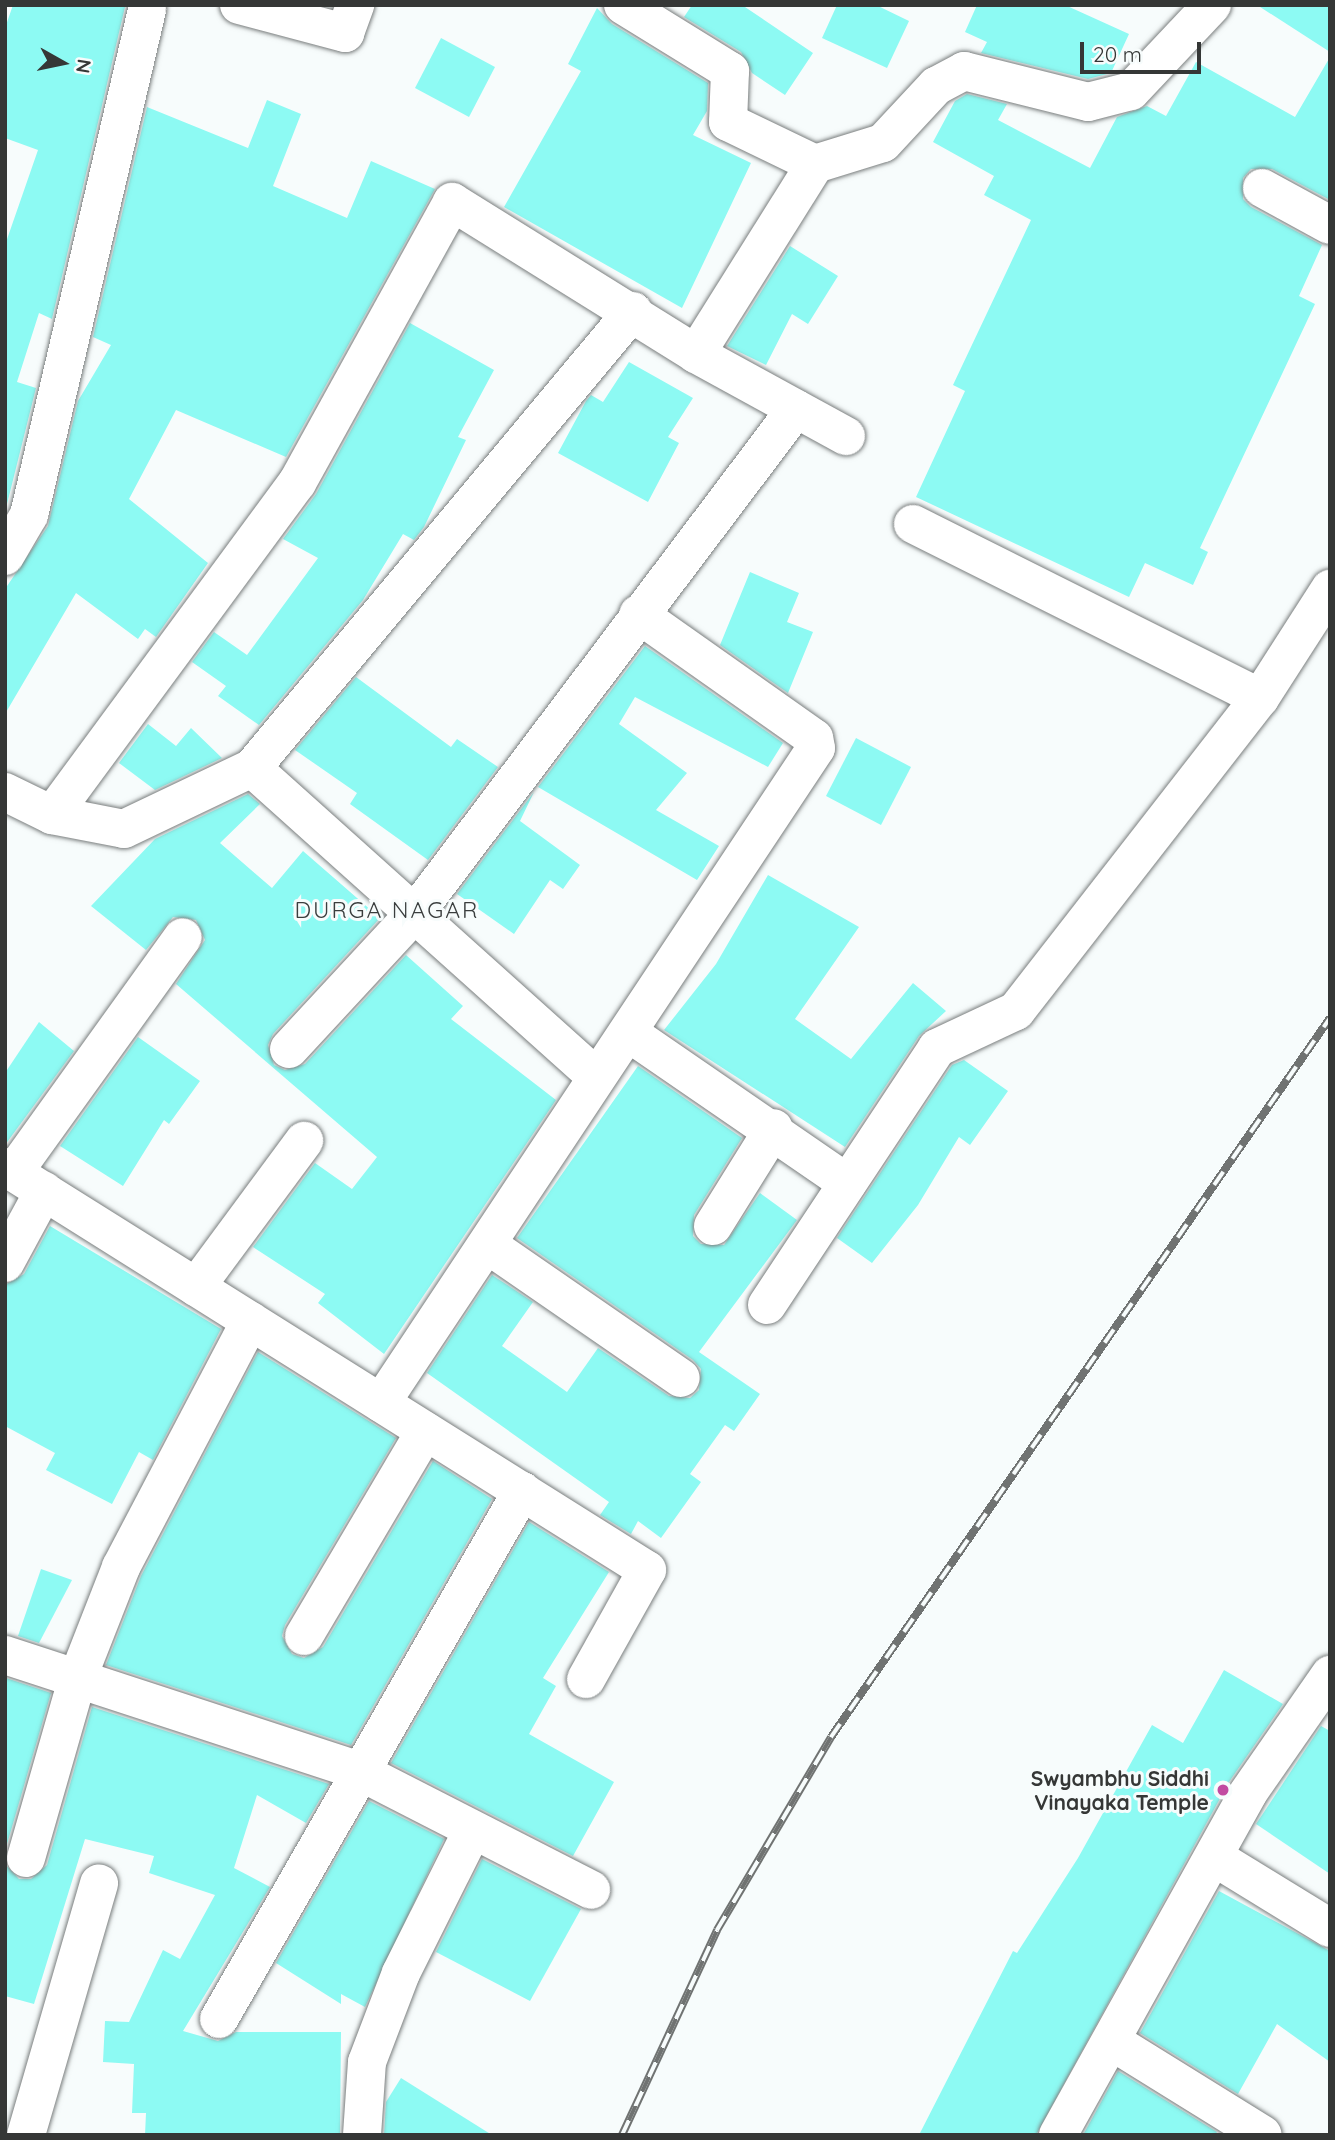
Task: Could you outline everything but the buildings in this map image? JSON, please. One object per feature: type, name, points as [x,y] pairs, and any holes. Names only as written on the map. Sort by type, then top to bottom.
[{"type":"street","points":[[239,5],[345,33],[355,5]]},
{"type":"street","points":[[623,5],[730,71],[728,122],[815,164]]},
{"type":"street","points":[[696,354],[815,164],[883,143],[936,86],[964,71],[1069,98],[1107,100],[1131,91],[1166,61],[1212,5]]},
{"type":"street","points":[[5,556],[29,515],[150,7]]},
{"type":"street","points":[[1262,188],[1330,225]]},
{"type":"street","points":[[52,815],[297,484],[452,202],[633,311],[696,354],[846,436]]},
{"type":"street","points":[[5,792],[52,815],[124,829],[252,768],[633,311]]},
{"type":"street","points":[[289,1048],[417,911],[638,614],[796,409]]},
{"type":"street","points":[[913,524],[1260,698]]},
{"type":"street","points":[[767,1305],[937,1048],[1016,1011],[1260,698],[1330,589]]},
{"type":"street","points":[[381,1403],[488,1245],[595,1076],[629,1032],[817,748],[814,738],[638,614]]},
{"type":"street","points":[[252,768],[417,911],[595,1076]]},
{"type":"street","points":[[5,1263],[21,1177],[183,937]]},
{"type":"street","points":[[629,1032],[774,1128],[846,1183]]},
{"type":"street","points":[[713,1226],[774,1128]]},
{"type":"street","points":[[197,1287],[304,1141]]},
{"type":"street","points":[[21,1177],[647,1570],[586,1679]]},
{"type":"street","points":[[488,1245],[681,1378]]},
{"type":"street","points":[[26,1858],[78,1677],[125,1556],[250,1321]]},
{"type":"street","points":[[304,1636],[425,1431]]},
{"type":"street","points":[[219,2019],[357,1770],[522,1492]]},
{"type":"street","points":[[5,1655],[357,1770],[471,1831],[591,1890]]},
{"type":"street","points":[[1058,2135],[1114,2042],[1248,1793],[1330,1675]]},
{"type":"street","points":[[362,2135],[367,2062],[401,1973],[471,1831]]},
{"type":"street","points":[[1214,1857],[1330,1928]]},
{"type":"street","points":[[26,2135],[99,1884]]},
{"type":"street","points":[[1114,2042],[1263,2135]]},
{"type":"railway","points":[[622,2135],[717,1930],[831,1737],[1330,1018]]},
{"type":"place","name":"Swyambhu Siddhi Vinayaka Temple","points":[[1223,1790]]},
{"type":"district","name":"DURGA NAGAR","points":[[387,910]]}]
